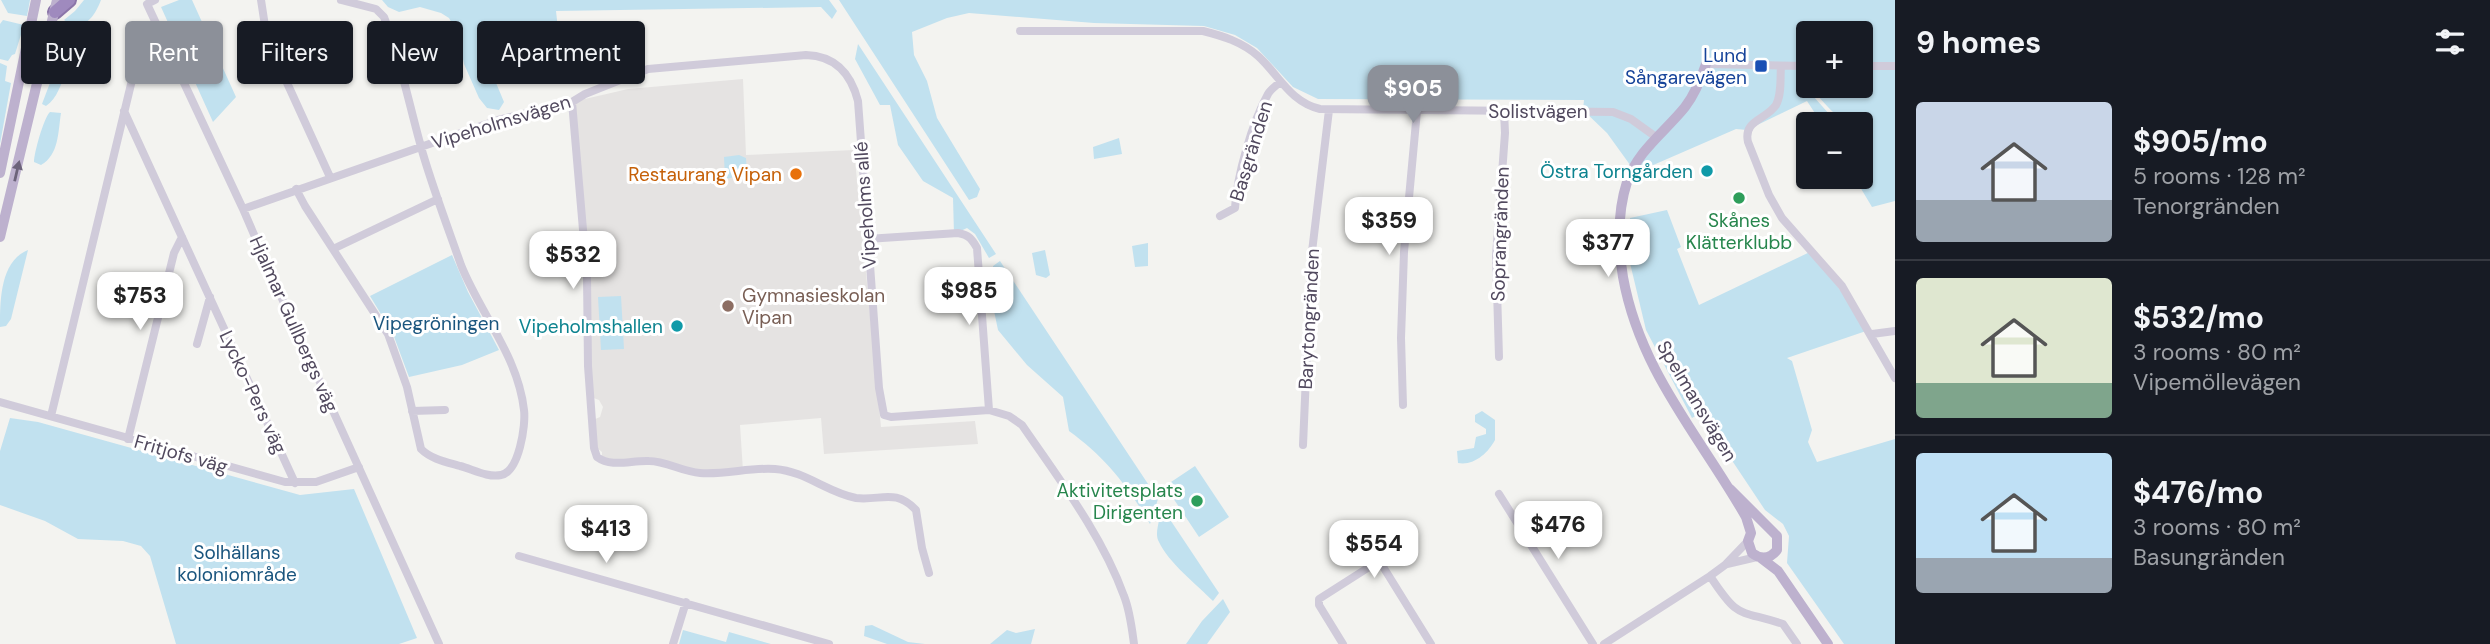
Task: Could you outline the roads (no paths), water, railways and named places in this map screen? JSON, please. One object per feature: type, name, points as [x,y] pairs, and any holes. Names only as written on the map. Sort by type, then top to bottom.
[{"type":"highway","points":[[56,6],[69,0]]},
{"type":"main road","points":[[0,173],[36,0]]},
{"type":"main road","points":[[0,237],[56,6]]},
{"type":"main road","name":"Spelmansvägen","points":[[1706,64],[1688,102],[1637,160],[1627,182],[1619,245],[1625,289],[1636,329],[1656,374],[1746,517],[1752,554],[1778,570],[1828,644]]},
{"type":"main road","name":"Spelmansvägen","points":[[1730,489],[1777,536],[1779,544],[1775,553],[1778,570]]},
{"type":"main road","points":[[1750,537],[1755,530],[1768,528]]},
{"type":"main road","points":[[1759,557],[1775,553]]},
{"type":"street","points":[[261,0],[267,39],[330,177]]},
{"type":"street","points":[[296,189],[388,334],[401,368],[419,446],[428,455],[492,475],[505,474],[513,467],[525,424],[521,393],[500,340],[465,275],[421,146],[384,17],[376,9],[341,0]]},
{"type":"street","name":"Hjalmar Gullbergs väg","points":[[151,2],[157,21]]},
{"type":"street","name":"Solistvägen","points":[[1020,31],[1203,31],[1228,38],[1252,51],[1280,82],[1304,103],[1314,108],[1613,112],[1631,119],[1656,137]]},
{"type":"street","name":"Vipeholmsvägen","points":[[243,209],[498,120],[572,102],[607,84],[648,69],[806,55],[824,57],[840,66],[851,82],[859,107]]},
{"type":"street","points":[[1706,64],[1796,66]]},
{"type":"street","points":[[1781,66],[1777,103],[1750,125],[1746,134],[1748,142],[1769,195],[1782,218],[1843,286],[1895,378]]},
{"type":"street","points":[[1873,66],[1895,66]]},
{"type":"street","name":"Basgränden","points":[[1220,216],[1235,208],[1246,157],[1258,119],[1269,92],[1280,82]]},
{"type":"street","points":[[51,416],[131,84]]},
{"type":"street","name":"Hjalmar Gullbergs väg","points":[[185,84],[439,644]]},
{"type":"street","points":[[572,102],[587,276],[588,366],[597,457],[612,463],[651,460],[703,474],[777,469],[797,474],[846,496],[891,496],[902,499],[916,510],[929,573]]},
{"type":"street","name":"Vipeholms allé","points":[[859,107],[878,388],[884,415],[891,417],[989,410],[1009,416],[1022,425],[1107,559],[1125,597],[1134,644]]},
{"type":"street","name":"Barytongränden","points":[[1303,445],[1311,260],[1329,110]]},
{"type":"street","name":"Lycko-Pers väg","points":[[124,111],[295,483]]},
{"type":"street","points":[[1403,405],[1401,338],[1404,252],[1417,111]]},
{"type":"street","name":"Soprangränden","points":[[1499,357],[1496,256],[1504,111]]},
{"type":"street","points":[[333,249],[438,199]]},
{"type":"street","points":[[867,239],[958,233],[973,240],[977,248],[989,410]]},
{"type":"street","points":[[128,439],[174,253],[182,237]]},
{"type":"street","points":[[197,344],[210,297]]},
{"type":"street","points":[[1872,334],[1895,331]]},
{"type":"street","name":"Fritjofs väg","points":[[1,402],[257,476],[295,483],[324,480],[359,467]]},
{"type":"street","points":[[412,411],[445,410]]},
{"type":"street","points":[[1499,494],[1593,644]]},
{"type":"street","points":[[1604,644],[1710,576],[1725,565],[1750,537]]},
{"type":"street","points":[[519,556],[829,644]]},
{"type":"street","points":[[1725,565],[1741,559],[1759,557]]},
{"type":"street","points":[[1343,644],[1319,605],[1319,599],[1377,562],[1382,565],[1431,644]]},
{"type":"street","points":[[1710,576],[1734,609],[1783,624],[1797,644]]},
{"type":"street","points":[[673,644],[685,602]]},
{"type":"place","name":"Lund Sångarevägen","points":[[1761,66]]},
{"type":"place","name":"Östra Torngården","points":[[1707,171]]},
{"type":"place","name":"Restaurang Vipan","points":[[796,174]]},
{"type":"place","name":"Skånes Klätterklubb","points":[[1739,198]]},
{"type":"place","name":"Gymnasieskolan Vipan","points":[[728,306]]},
{"type":"place","name":"Vipeholmshallen","points":[[677,326]]},
{"type":"place","name":"Aktivitetsplats Dirigenten","points":[[1197,501]]},
{"type":"park label","name":"Vipegröningen","points":[[436,323]]},
{"type":"park label","name":"Solhällans koloniområde","points":[[237,563]]}]
